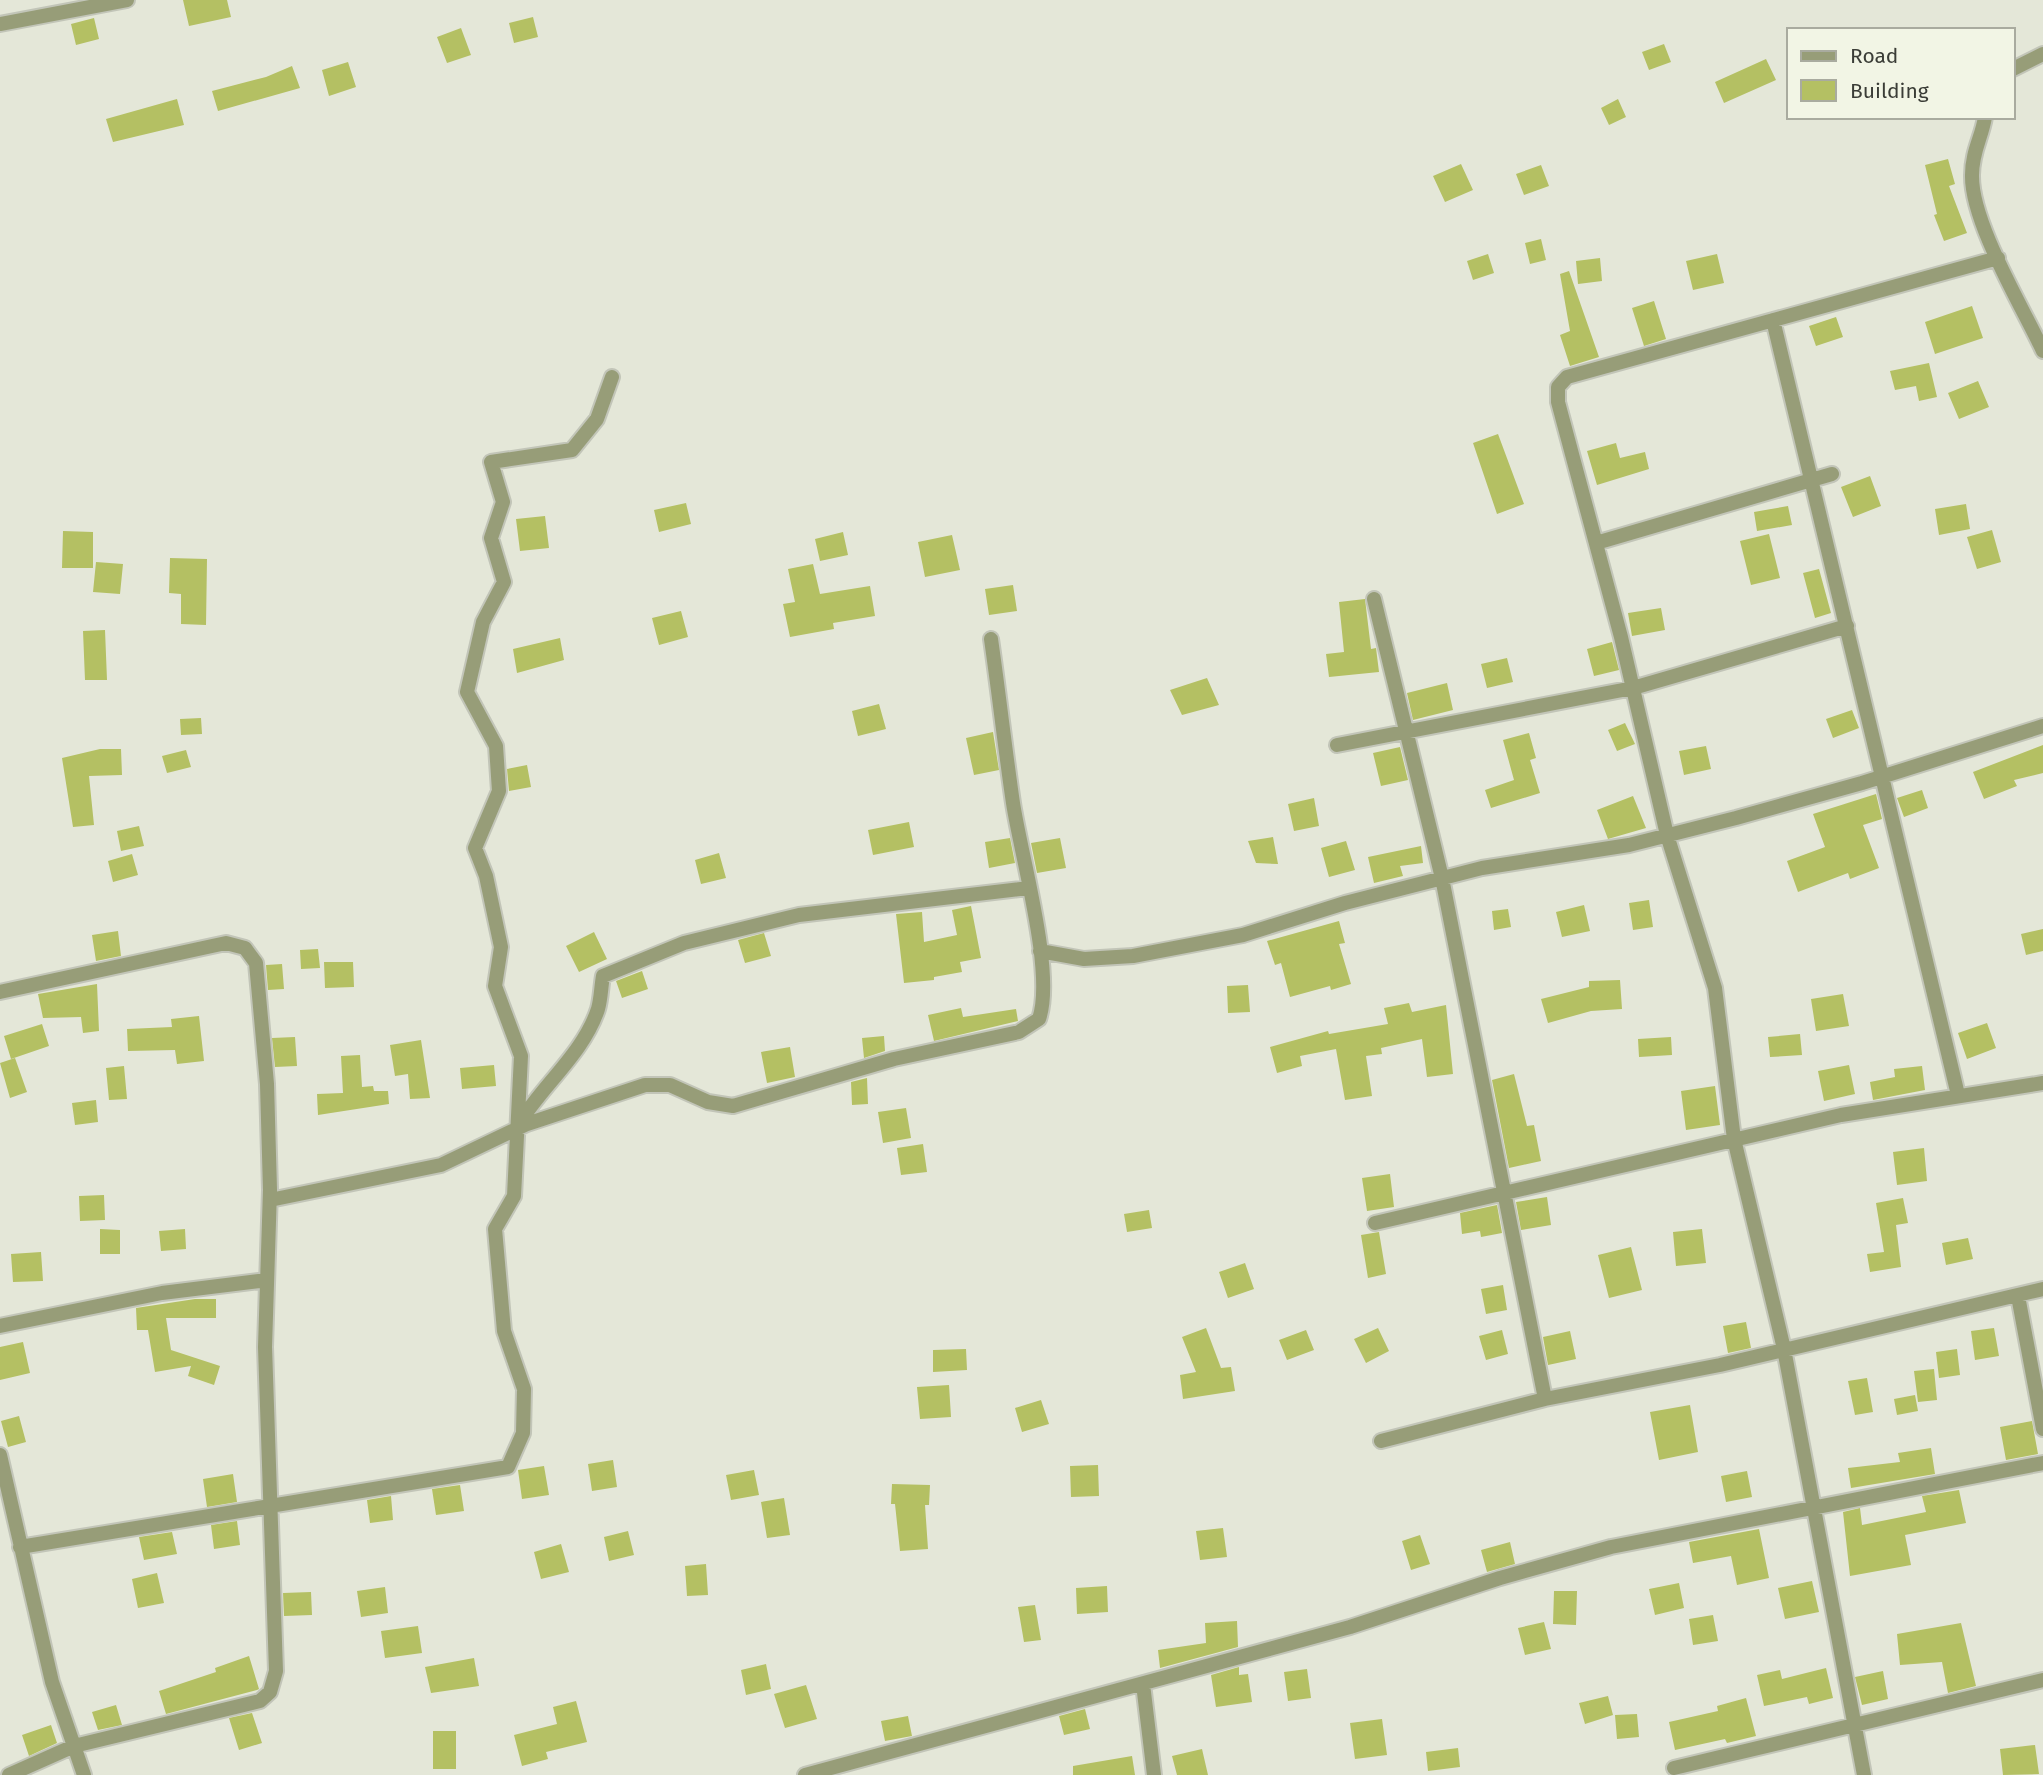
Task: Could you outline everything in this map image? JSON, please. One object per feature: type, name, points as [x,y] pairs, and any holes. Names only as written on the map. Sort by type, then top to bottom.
[{"type":"street","points":[[0,24],[127,0]]},
{"type":"street","points":[[2015,68],[2043,54]]},
{"type":"street","points":[[1984,119],[1976,142],[1972,176],[1976,206],[2043,351]]},
{"type":"street","points":[[1864,1775],[1784,1349],[1734,1139],[1715,988],[1667,835],[1633,688],[1558,402],[1558,387],[1567,377],[1998,258]]},
{"type":"street","points":[[1773,320],[1958,1095]]},
{"type":"street","points":[[20,1547],[508,1467],[523,1433],[524,1390],[504,1331],[495,1229],[514,1196],[521,1056],[495,986],[501,947],[486,876],[475,848],[499,791],[496,746],[467,692],[483,622],[504,582],[491,538],[503,502],[491,462],[572,450],[597,419],[612,377]]},
{"type":"street","points":[[1596,543],[1832,474]]},
{"type":"street","points":[[1374,599],[1442,878],[1502,1193],[1545,1399]]},
{"type":"street","points":[[1337,745],[1633,688],[1847,626]]},
{"type":"street","points":[[270,1200],[441,1165],[516,1129],[645,1085],[670,1085],[708,1102],[733,1106],[894,1059],[1019,1032],[1040,1019],[1045,1004],[1040,950],[1013,804],[992,639]]},
{"type":"street","points":[[1040,950],[1084,959],[1133,956],[1243,935],[1345,903],[1482,868],[1585,853],[1667,835],[1883,776],[2043,726]]},
{"type":"street","points":[[516,1129],[536,1096],[582,1040],[598,1009],[603,976],[684,943],[787,918],[1028,888]]},
{"type":"street","points":[[0,992],[226,943],[246,948],[256,963],[267,1084],[270,1200],[265,1347],[276,1671],[270,1692],[260,1701],[74,1746],[9,1775]]},
{"type":"street","points":[[1375,1223],[1841,1115],[2043,1083]]},
{"type":"street","points":[[0,1326],[162,1293],[267,1280]]},
{"type":"street","points":[[1381,1441],[1545,1399],[1784,1349],[2043,1289]]},
{"type":"street","points":[[2018,1296],[2043,1429]]},
{"type":"street","points":[[0,1455],[5,1506],[20,1547],[52,1682],[84,1775]]},
{"type":"street","points":[[804,1775],[1350,1627],[1500,1578],[1611,1547],[2043,1463]]},
{"type":"street","points":[[1674,1768],[1855,1727],[2043,1680]]},
{"type":"street","points":[[1143,1684],[1154,1775]]},
{"type":"building","points":[[183,0],[227,0],[231,17],[189,26]]},
{"type":"building","points":[[533,17],[538,37],[514,43],[509,23]]},
{"type":"building","points":[[94,18],[99,39],[76,45],[71,24]]},
{"type":"building","points":[[461,28],[471,55],[447,63],[437,37]]},
{"type":"building","points":[[1664,44],[1671,62],[1649,70],[1642,52]]},
{"type":"building","points":[[1766,59],[1776,80],[1724,103],[1715,82]]},
{"type":"building","points":[[348,62],[356,87],[329,96],[322,70]]},
{"type":"building","points":[[292,66],[300,88],[218,111],[212,91],[266,77]]},
{"type":"building","points":[[177,99],[184,125],[113,142],[106,119]]},
{"type":"building","points":[[1618,99],[1626,117],[1609,125],[1601,108]]},
{"type":"building","points":[[1948,159],[1955,184],[1949,186],[1967,233],[1944,241],[1934,215],[1937,214],[1925,165]]},
{"type":"building","points":[[1461,164],[1473,190],[1445,202],[1433,176]]},
{"type":"building","points":[[1541,165],[1549,186],[1524,195],[1516,174]]},
{"type":"building","points":[[1541,239],[1546,260],[1530,264],[1525,243]]},
{"type":"building","points":[[1488,254],[1494,273],[1473,280],[1467,261]]},
{"type":"building","points":[[1717,254],[1724,283],[1693,290],[1686,261]]},
{"type":"building","points":[[1600,258],[1602,281],[1578,284],[1576,261]]},
{"type":"building","points":[[1569,271],[1599,357],[1570,366],[1560,335],[1570,331],[1560,274]]},
{"type":"building","points":[[1654,301],[1666,339],[1644,346],[1632,308]]},
{"type":"building","points":[[1972,306],[1983,338],[1935,354],[1925,322]]},
{"type":"building","points":[[1836,317],[1843,337],[1816,346],[1809,326]]},
{"type":"building","points":[[1929,363],[1937,397],[1919,401],[1916,386],[1895,390],[1890,371]]},
{"type":"building","points":[[1978,381],[1989,407],[1959,419],[1948,393]]},
{"type":"building","points":[[1498,434],[1524,504],[1497,514],[1473,443]]},
{"type":"building","points":[[1616,443],[1620,458],[1645,452],[1649,469],[1597,485],[1587,451]]},
{"type":"building","points":[[1870,476],[1881,506],[1853,517],[1841,487]]},
{"type":"building","points":[[686,503],[691,524],[659,532],[654,510]]},
{"type":"building","points":[[1966,504],[1970,529],[1939,535],[1935,509]]},
{"type":"building","points":[[1788,506],[1792,525],[1757,531],[1754,512]]},
{"type":"building","points":[[545,516],[549,548],[520,551],[516,519]]},
{"type":"building","points":[[1992,530],[2001,562],[1977,569],[1967,537]]},
{"type":"building","points":[[63,531],[93,532],[93,568],[62,568]]},
{"type":"building","points":[[843,532],[848,555],[820,561],[815,539]]},
{"type":"building","points":[[1769,534],[1780,578],[1751,585],[1740,541]]},
{"type":"building","points":[[952,535],[960,570],[925,577],[918,542]]},
{"type":"building","points":[[170,558],[207,559],[206,625],[181,624],[181,594],[169,593]]},
{"type":"building","points":[[96,562],[123,564],[120,594],[93,592]]},
{"type":"building","points":[[813,564],[820,594],[870,586],[875,616],[833,623],[834,629],[790,637],[783,604],[795,602],[788,569]]},
{"type":"building","points":[[1819,569],[1831,613],[1815,618],[1803,573]]},
{"type":"building","points":[[1013,585],[1017,611],[989,615],[985,589]]},
{"type":"building","points":[[1365,599],[1371,649],[1376,648],[1379,672],[1329,677],[1326,654],[1344,652],[1339,602]]},
{"type":"building","points":[[1661,608],[1665,630],[1632,636],[1628,613]]},
{"type":"building","points":[[681,611],[688,637],[659,645],[652,618]]},
{"type":"building","points":[[105,630],[107,680],[85,680],[83,631]]},
{"type":"building","points":[[560,638],[564,660],[517,673],[513,649]]},
{"type":"building","points":[[1612,642],[1619,670],[1594,676],[1587,649]]},
{"type":"building","points":[[1507,658],[1513,682],[1487,688],[1481,664]]},
{"type":"building","points":[[1207,678],[1219,705],[1182,715],[1170,690]]},
{"type":"building","points":[[1447,683],[1453,710],[1413,720],[1407,693]]},
{"type":"building","points":[[879,704],[886,729],[858,736],[852,711]]},
{"type":"building","points":[[1852,710],[1859,728],[1833,738],[1826,719]]},
{"type":"building","points":[[201,718],[202,734],[181,735],[180,719]]},
{"type":"building","points":[[1625,723],[1635,744],[1617,751],[1608,730]]},
{"type":"building","points":[[993,732],[999,770],[974,775],[966,738]]},
{"type":"building","points":[[1529,733],[1536,758],[1530,760],[1540,793],[1491,808],[1485,790],[1514,780],[1503,740]]},
{"type":"building","points":[[2043,745],[2043,773],[2014,780],[2017,786],[1984,799],[1973,772]]},
{"type":"building","points":[[1706,746],[1711,769],[1684,775],[1679,751]]},
{"type":"building","points":[[1400,747],[1408,780],[1381,786],[1373,753]]},
{"type":"building","points":[[100,749],[121,749],[122,775],[89,776],[94,825],[73,827],[62,758]]},
{"type":"building","points":[[186,750],[191,767],[167,773],[162,756]]},
{"type":"building","points":[[527,765],[531,787],[509,791],[507,769]]},
{"type":"building","points":[[1922,790],[1928,808],[1904,817],[1897,798]]},
{"type":"building","points":[[1876,794],[1882,819],[1863,825],[1879,868],[1850,879],[1848,873],[1798,892],[1787,861],[1825,847],[1813,814]]},
{"type":"building","points":[[1633,796],[1646,828],[1608,839],[1597,810]]},
{"type":"building","points":[[1314,798],[1319,826],[1294,831],[1288,804]]},
{"type":"building","points":[[909,822],[914,847],[873,855],[868,830]]},
{"type":"building","points":[[139,826],[144,846],[121,851],[117,831]]},
{"type":"building","points":[[1273,837],[1278,864],[1256,863],[1248,841]]},
{"type":"building","points":[[1010,838],[1015,863],[989,868],[985,842]]},
{"type":"building","points":[[1060,838],[1066,868],[1037,873],[1031,843]]},
{"type":"building","points":[[1346,841],[1355,870],[1329,877],[1321,848]]},
{"type":"building","points":[[1421,846],[1423,863],[1400,866],[1403,876],[1374,883],[1368,857]]},
{"type":"building","points":[[719,853],[726,878],[701,884],[695,860]]},
{"type":"building","points":[[132,854],[138,875],[113,882],[108,861]]},
{"type":"building","points":[[1649,900],[1653,927],[1633,930],[1629,903]]},
{"type":"building","points":[[1584,905],[1590,931],[1562,937],[1556,912]]},
{"type":"building","points":[[971,906],[981,958],[960,962],[962,972],[934,977],[934,980],[904,983],[896,914],[922,912],[924,942],[957,935],[952,910]]},
{"type":"building","points":[[1508,909],[1511,927],[1494,930],[1492,911]]},
{"type":"building","points":[[1339,921],[1345,943],[1339,944],[1351,984],[1331,990],[1330,986],[1290,997],[1281,963],[1275,965],[1267,941]]},
{"type":"building","points":[[2043,929],[2043,951],[2026,955],[2021,934]]},
{"type":"building","points":[[118,931],[121,956],[96,961],[92,935]]},
{"type":"building","points":[[594,932],[607,959],[579,972],[566,946]]},
{"type":"building","points":[[764,933],[771,956],[745,963],[738,940]]},
{"type":"building","points":[[318,949],[320,968],[301,969],[300,950]]},
{"type":"building","points":[[324,962],[353,962],[354,987],[325,988]]},
{"type":"building","points":[[282,964],[284,989],[268,990],[266,965]]},
{"type":"building","points":[[642,971],[648,989],[622,998],[616,981]]},
{"type":"building","points":[[1620,980],[1622,1009],[1591,1011],[1548,1023],[1541,999],[1589,987],[1589,981]]},
{"type":"building","points":[[97,984],[99,1031],[83,1033],[81,1017],[43,1018],[38,994]]},
{"type":"building","points":[[1248,985],[1250,1012],[1228,1013],[1227,986]]},
{"type":"building","points":[[1843,994],[1849,1026],[1816,1031],[1811,999]]},
{"type":"building","points":[[1409,1003],[1412,1012],[1446,1005],[1453,1074],[1427,1077],[1422,1039],[1381,1048],[1382,1054],[1366,1056],[1372,1096],[1345,1100],[1336,1049],[1300,1056],[1302,1066],[1277,1073],[1270,1047],[1328,1031],[1329,1034],[1388,1024],[1384,1008]]},
{"type":"building","points":[[961,1008],[963,1017],[1016,1009],[1018,1021],[934,1041],[928,1015]]},
{"type":"building","points":[[199,1016],[204,1061],[177,1064],[175,1050],[128,1051],[127,1029],[172,1027],[171,1019]]},
{"type":"building","points":[[1987,1023],[1996,1048],[1967,1059],[1958,1033]]},
{"type":"building","points":[[42,1024],[49,1046],[11,1059],[4,1036]]},
{"type":"building","points":[[1800,1034],[1802,1055],[1770,1057],[1768,1037]]},
{"type":"building","points":[[884,1036],[885,1051],[864,1058],[862,1038]]},
{"type":"building","points":[[295,1037],[297,1066],[275,1067],[272,1038]]},
{"type":"building","points":[[1671,1037],[1672,1055],[1639,1057],[1638,1039]]},
{"type":"building","points":[[421,1040],[430,1098],[410,1099],[408,1074],[395,1076],[390,1045]]},
{"type":"building","points":[[790,1047],[795,1077],[767,1083],[761,1052]]},
{"type":"building","points":[[360,1055],[362,1087],[373,1086],[374,1091],[388,1091],[389,1104],[318,1115],[317,1094],[343,1093],[341,1056]]},
{"type":"building","points":[[15,1058],[27,1092],[10,1098],[0,1063]]},
{"type":"building","points":[[494,1065],[496,1086],[462,1089],[460,1068]]},
{"type":"building","points":[[1849,1065],[1855,1094],[1824,1101],[1818,1071]]},
{"type":"building","points":[[124,1066],[127,1099],[109,1100],[106,1068]]},
{"type":"building","points":[[1922,1066],[1925,1090],[1873,1100],[1870,1082],[1895,1077],[1894,1069]]},
{"type":"building","points":[[1514,1074],[1527,1126],[1534,1125],[1541,1161],[1509,1168],[1492,1080]]},
{"type":"building","points":[[867,1078],[868,1104],[852,1105],[851,1082]]},
{"type":"building","points":[[1715,1086],[1720,1125],[1686,1130],[1681,1091]]},
{"type":"building","points":[[96,1100],[98,1122],[75,1125],[72,1103]]},
{"type":"building","points":[[906,1108],[911,1138],[883,1143],[878,1112]]},
{"type":"building","points":[[923,1144],[927,1172],[901,1175],[897,1148]]},
{"type":"building","points":[[1924,1148],[1927,1181],[1897,1185],[1893,1152]]},
{"type":"building","points":[[1390,1174],[1394,1207],[1367,1211],[1362,1178]]},
{"type":"building","points":[[104,1195],[105,1220],[80,1221],[79,1196]]},
{"type":"building","points":[[1547,1197],[1551,1225],[1521,1230],[1516,1202]]},
{"type":"building","points":[[1903,1198],[1908,1223],[1896,1225],[1901,1267],[1870,1272],[1867,1254],[1884,1252],[1876,1203]]},
{"type":"building","points":[[1497,1205],[1502,1233],[1481,1237],[1480,1231],[1462,1234],[1460,1213]]},
{"type":"building","points":[[1149,1210],[1152,1228],[1127,1232],[1124,1214]]},
{"type":"building","points":[[100,1229],[120,1230],[120,1254],[100,1254]]},
{"type":"building","points":[[185,1229],[186,1249],[161,1251],[159,1231]]},
{"type":"building","points":[[1702,1229],[1706,1263],[1676,1266],[1673,1232]]},
{"type":"building","points":[[1379,1232],[1386,1274],[1368,1278],[1361,1235]]},
{"type":"building","points":[[1968,1238],[1973,1259],[1946,1265],[1942,1243]]},
{"type":"building","points":[[1631,1247],[1642,1290],[1609,1298],[1598,1255]]},
{"type":"building","points":[[41,1252],[43,1281],[13,1282],[11,1254]]},
{"type":"building","points":[[1245,1263],[1254,1289],[1228,1298],[1219,1272]]},
{"type":"building","points":[[1503,1285],[1507,1310],[1486,1314],[1481,1289]]},
{"type":"building","points":[[195,1299],[216,1299],[216,1318],[166,1318],[171,1350],[220,1366],[214,1385],[188,1376],[191,1366],[155,1372],[148,1330],[137,1330],[136,1308]]},
{"type":"building","points":[[1746,1322],[1751,1348],[1728,1353],[1723,1326]]},
{"type":"building","points":[[1206,1328],[1221,1368],[1231,1367],[1235,1391],[1183,1399],[1180,1375],[1196,1372],[1182,1337]]},
{"type":"building","points":[[1378,1328],[1389,1351],[1366,1363],[1354,1339]]},
{"type":"building","points":[[1994,1328],[1999,1356],[1975,1360],[1971,1331]]},
{"type":"building","points":[[1306,1330],[1314,1350],[1287,1360],[1279,1340]]},
{"type":"building","points":[[1502,1330],[1508,1354],[1486,1360],[1479,1336]]},
{"type":"building","points":[[1570,1331],[1576,1359],[1548,1365],[1543,1337]]},
{"type":"building","points":[[23,1342],[30,1373],[0,1380],[0,1347]]},
{"type":"building","points":[[966,1349],[967,1370],[933,1372],[933,1350]]},
{"type":"building","points":[[1957,1349],[1960,1375],[1939,1378],[1936,1352]]},
{"type":"building","points":[[1934,1369],[1937,1400],[1918,1402],[1914,1371]]},
{"type":"building","points":[[1867,1378],[1873,1412],[1855,1415],[1848,1381]]},
{"type":"building","points":[[949,1385],[951,1417],[920,1419],[917,1387]]},
{"type":"building","points":[[1915,1395],[1918,1411],[1897,1415],[1894,1399]]},
{"type":"building","points":[[1041,1400],[1049,1424],[1022,1432],[1015,1408]]},
{"type":"building","points":[[1690,1405],[1698,1452],[1659,1460],[1650,1412]]},
{"type":"building","points":[[19,1416],[26,1442],[8,1447],[1,1421]]},
{"type":"building","points":[[2032,1421],[2038,1454],[2006,1460],[2000,1427]]},
{"type":"building","points":[[1931,1448],[1935,1474],[1851,1488],[1848,1468],[1900,1462],[1898,1453]]},
{"type":"building","points":[[613,1460],[617,1487],[592,1491],[588,1464]]},
{"type":"building","points":[[1098,1465],[1099,1496],[1071,1497],[1070,1466]]},
{"type":"building","points":[[544,1466],[549,1495],[522,1499],[518,1470]]},
{"type":"building","points":[[754,1470],[759,1495],[731,1500],[726,1475]]},
{"type":"building","points":[[1747,1471],[1752,1497],[1726,1502],[1721,1476]]},
{"type":"building","points":[[233,1474],[237,1502],[207,1507],[203,1479]]},
{"type":"building","points":[[892,1484],[930,1485],[929,1505],[925,1505],[928,1549],[900,1551],[895,1504],[891,1504]]},
{"type":"building","points":[[460,1485],[464,1511],[436,1515],[432,1489]]},
{"type":"building","points":[[1959,1490],[1966,1523],[1905,1535],[1911,1565],[1850,1576],[1843,1512],[1860,1508],[1862,1525],[1926,1512],[1922,1496]]},
{"type":"building","points":[[391,1496],[393,1520],[370,1523],[367,1500]]},
{"type":"building","points":[[784,1498],[790,1535],[767,1538],[761,1502]]},
{"type":"building","points":[[237,1521],[240,1545],[214,1549],[211,1525]]},
{"type":"building","points":[[1223,1528],[1227,1557],[1200,1560],[1196,1531]]},
{"type":"building","points":[[1759,1529],[1769,1578],[1737,1585],[1731,1556],[1693,1563],[1689,1542]]},
{"type":"building","points":[[628,1531],[634,1555],[609,1561],[604,1537]]},
{"type":"building","points":[[172,1532],[177,1554],[144,1560],[139,1537]]},
{"type":"building","points":[[1420,1535],[1430,1564],[1411,1570],[1402,1541]]},
{"type":"building","points":[[1510,1542],[1515,1564],[1487,1572],[1481,1550]]},
{"type":"building","points":[[561,1544],[569,1572],[541,1579],[534,1552]]},
{"type":"building","points":[[706,1564],[708,1595],[687,1596],[685,1566]]},
{"type":"building","points":[[157,1573],[164,1603],[138,1608],[132,1579]]},
{"type":"building","points":[[1812,1581],[1819,1612],[1785,1619],[1778,1588]]},
{"type":"building","points":[[1679,1583],[1684,1608],[1655,1615],[1649,1589]]},
{"type":"building","points":[[1107,1586],[1108,1612],[1077,1614],[1076,1588]]},
{"type":"building","points":[[385,1587],[388,1613],[361,1617],[357,1591]]},
{"type":"building","points":[[1554,1591],[1577,1591],[1576,1625],[1553,1624]]},
{"type":"building","points":[[311,1592],[312,1615],[284,1616],[283,1593]]},
{"type":"building","points":[[1035,1605],[1041,1640],[1024,1642],[1018,1607]]},
{"type":"building","points":[[1713,1615],[1718,1641],[1693,1645],[1689,1619]]},
{"type":"building","points":[[1237,1621],[1238,1647],[1160,1668],[1158,1650],[1206,1643],[1205,1623]]},
{"type":"building","points":[[1544,1622],[1551,1649],[1525,1655],[1518,1628]]},
{"type":"building","points":[[1961,1623],[1976,1686],[1948,1693],[1942,1662],[1900,1665],[1897,1634]]},
{"type":"building","points":[[418,1626],[422,1653],[385,1658],[381,1631]]},
{"type":"building","points":[[249,1656],[259,1689],[166,1714],[159,1691],[216,1672],[215,1668]]},
{"type":"building","points":[[474,1658],[479,1686],[431,1693],[425,1667]]},
{"type":"building","points":[[766,1664],[771,1689],[746,1695],[741,1670]]},
{"type":"building","points":[[1239,1667],[1239,1675],[1248,1674],[1252,1702],[1216,1707],[1211,1675]]},
{"type":"building","points":[[1826,1668],[1833,1698],[1809,1704],[1807,1697],[1764,1706],[1757,1675],[1780,1670],[1782,1679]]},
{"type":"building","points":[[1307,1669],[1311,1698],[1288,1701],[1284,1672]]},
{"type":"building","points":[[1883,1671],[1888,1699],[1862,1705],[1855,1677]]},
{"type":"building","points":[[806,1685],[817,1719],[785,1728],[774,1694]]},
{"type":"building","points":[[1608,1696],[1613,1715],[1585,1724],[1579,1703]]},
{"type":"building","points":[[1746,1698],[1756,1736],[1727,1743],[1725,1739],[1675,1750],[1669,1722],[1718,1711],[1717,1706]]},
{"type":"building","points":[[576,1701],[587,1742],[546,1752],[548,1759],[522,1766],[514,1735],[557,1724],[553,1707]]},
{"type":"building","points":[[116,1705],[122,1725],[98,1730],[92,1712]]},
{"type":"building","points":[[1085,1709],[1090,1729],[1064,1735],[1059,1716]]},
{"type":"building","points":[[252,1713],[262,1743],[239,1750],[229,1718]]},
{"type":"building","points":[[1637,1714],[1639,1737],[1617,1739],[1615,1715]]},
{"type":"building","points":[[908,1716],[912,1736],[885,1741],[881,1721]]},
{"type":"building","points":[[1382,1719],[1387,1755],[1355,1759],[1350,1723]]},
{"type":"building","points":[[51,1725],[57,1743],[29,1756],[22,1735]]},
{"type":"building","points":[[433,1731],[456,1731],[456,1769],[433,1769]]},
{"type":"building","points":[[2035,1745],[2039,1774],[2003,1775],[2000,1749]]},
{"type":"building","points":[[1458,1748],[1460,1767],[1428,1771],[1426,1752]]},
{"type":"building","points":[[1202,1749],[1208,1775],[1177,1775],[1172,1756]]},
{"type":"building","points":[[1132,1756],[1135,1775],[1073,1775],[1073,1766]]}]
